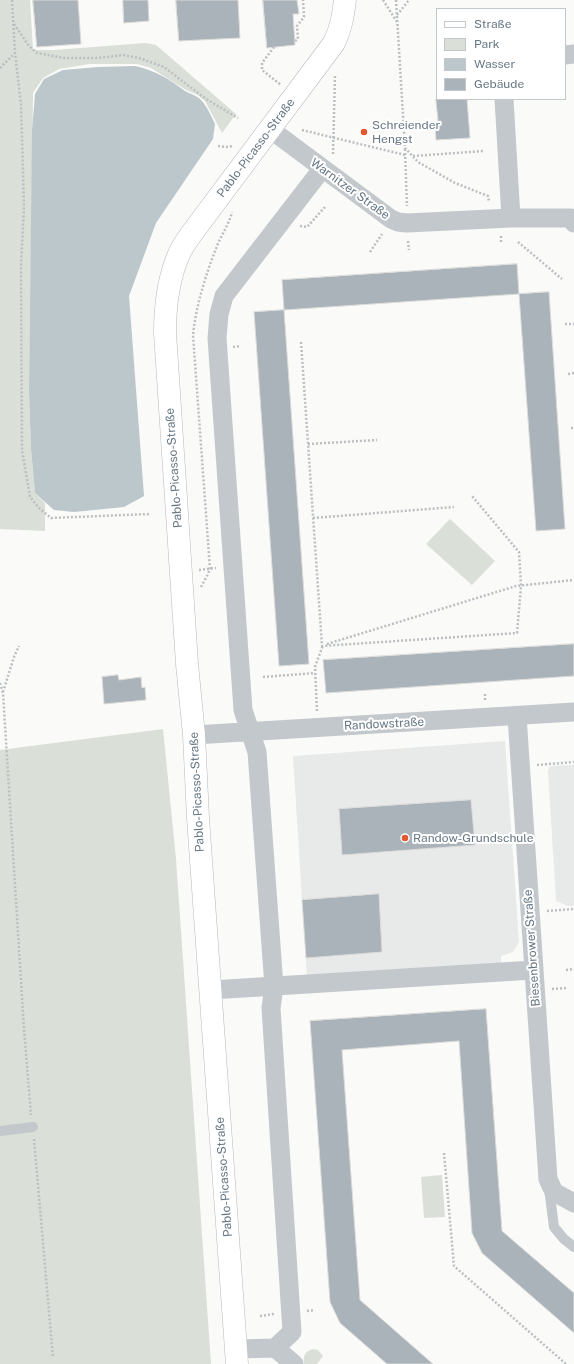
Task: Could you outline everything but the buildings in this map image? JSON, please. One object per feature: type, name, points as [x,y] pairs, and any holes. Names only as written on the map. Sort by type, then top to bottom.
[{"type":"main road","name":"Pablo-Picasso-Straße","points":[[236,1357],[165,333],[165,306],[170,279],[179,254],[185,243],[334,43],[340,31],[345,0]]},
{"type":"street","points":[[504,100],[505,218]]},
{"type":"street","name":"Warnitzer Straße","points":[[270,130],[391,219],[398,222],[407,223],[505,218],[571,218],[574,223]]},
{"type":"street","points":[[236,1357],[275,1348],[292,1332],[271,1008],[274,987],[257,752],[243,710],[217,338],[219,314],[224,296],[326,172]]},
{"type":"street","name":"Randowstraße","points":[[194,735],[574,712]]},
{"type":"street","name":"Biesenbrower Straße","points":[[517,716],[548,1180]]},
{"type":"street","points":[[211,990],[533,970]]},
{"type":"street","points":[[548,1180],[554,1192],[574,1203]]},
{"type":"street","points":[[275,1348],[294,1364]]},
{"type":"lane","points":[[0,1131],[33,1127]]},
{"type":"lane","name":"Biesenbrower Straße","points":[[548,1180],[554,1227],[564,1239],[574,1247]]},
{"type":"path","points":[[12,0],[15,53],[21,104],[24,207],[21,266],[22,450],[30,498],[51,518],[150,514]]},
{"type":"path","points":[[295,41],[298,39],[297,26],[304,17],[303,0]]},
{"type":"path","points":[[383,0],[398,22]]},
{"type":"path","points":[[396,0],[408,204],[408,250]]},
{"type":"path","points":[[397,16],[409,0]]},
{"type":"path","points":[[14,24],[29,46],[37,53],[64,58],[98,58],[123,55],[139,58],[164,67],[206,100],[238,118]]},
{"type":"path","points":[[274,47],[262,63],[262,70],[282,86]]},
{"type":"path","points":[[0,68],[15,53]]},
{"type":"path","points":[[326,172],[333,162],[335,74]]},
{"type":"path","points":[[297,129],[405,155]]},
{"type":"path","points":[[405,148],[418,162],[455,183],[488,196],[491,212],[505,218]]},
{"type":"path","points":[[412,156],[484,151]]},
{"type":"path","points":[[299,226],[307,227],[325,207]]},
{"type":"path","points":[[518,242],[562,280]]},
{"type":"path","points":[[565,324],[574,324]]},
{"type":"path","points":[[301,342],[322,646],[315,667],[316,705],[319,727]]},
{"type":"path","points":[[568,374],[574,373]]},
{"type":"path","points":[[308,444],[377,440]]},
{"type":"path","points":[[322,646],[517,633],[521,586],[519,552],[472,496]]},
{"type":"path","points":[[313,518],[454,508]]},
{"type":"path","points":[[322,646],[521,586],[574,580]]},
{"type":"path","points":[[3,693],[19,646]]},
{"type":"path","points":[[263,677],[315,673]]},
{"type":"path","points":[[0,683],[3,693],[24,1029],[53,1358]]},
{"type":"path","points":[[520,766],[574,762]]},
{"type":"path","points":[[529,913],[574,909]]},
{"type":"path","points":[[566,970],[574,969]]},
{"type":"path","points":[[444,1153],[454,1266],[566,1364]]},
{"type":"shaded area","name":"Randow-Grundschule","points":[[505,741],[519,942],[513,952],[501,956],[501,964],[307,979],[293,756]]},
{"type":"shaded area","points":[[574,765],[574,906],[568,906],[556,901],[548,771],[550,766]]},
{"type":"green space","points":[[0,0],[30,0],[33,50],[55,50],[145,43],[156,45],[236,114],[222,133],[205,101],[198,95],[186,90],[151,68],[137,64],[90,64],[59,69],[43,78],[33,93],[29,390],[31,449],[35,493],[45,503],[45,531],[0,529]]},
{"type":"green space","points":[[450,519],[495,561],[472,585],[426,544]]},
{"type":"green space","points":[[163,729],[176,859],[211,1364],[0,1364],[0,750]]},
{"type":"green space","points":[[442,1175],[445,1217],[424,1218],[421,1177]]},
{"type":"green space","points":[[313,1349],[318,1350],[323,1356],[317,1364],[304,1364],[305,1354]]},
{"type":"water","points":[[135,66],[149,70],[161,76],[201,100],[215,124],[213,139],[156,223],[129,296],[144,496],[124,507],[74,512],[54,510],[35,493],[31,449],[29,391],[32,131],[35,94],[44,79],[63,70]]},
{"type":"place","name":"Schreiender Hengst","points":[[364,132]]},
{"type":"place","name":"Randow-Grundschule","points":[[405,838]]}]
